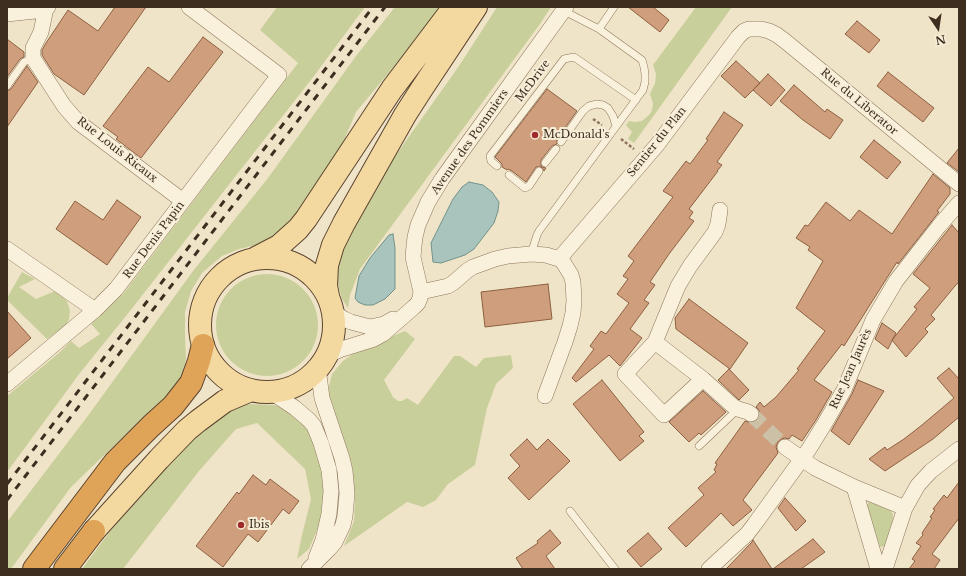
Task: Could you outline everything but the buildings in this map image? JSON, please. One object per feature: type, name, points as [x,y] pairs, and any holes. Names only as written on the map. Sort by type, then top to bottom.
[{"type":"highway","points":[[34,569],[115,462],[173,406],[191,383],[199,361],[202,344]]},
{"type":"highway","points":[[65,569],[94,531]]},
{"type":"main road","points":[[454,7],[392,88],[306,219],[279,246],[254,259],[238,264],[223,274],[207,294],[200,319],[200,336],[202,344],[210,360],[220,374],[234,384],[261,391],[280,391],[297,385],[312,374],[322,362],[331,344],[334,332],[334,324],[326,286],[327,265],[333,245],[344,222],[413,103],[476,7]]},
{"type":"main road","points":[[254,259],[276,258],[305,269],[324,288],[330,302]]},
{"type":"main road","points":[[94,531],[159,459],[198,420],[225,401],[261,391]]},
{"type":"street","points":[[7,14],[24,13],[47,7],[41,32],[33,48],[33,58]]},
{"type":"street","name":"Rue Denis Papin","points":[[7,384],[108,299],[279,74],[189,7]]},
{"type":"street","name":"Avenue des Pommiers","points":[[420,292],[413,257],[415,236],[418,225],[428,202],[442,179],[565,9]]},
{"type":"street","name":"Rue du Liberator","points":[[755,28],[769,31],[785,41],[959,184]]},
{"type":"street","name":"Sentier du Plan","points":[[559,259],[657,145],[738,37],[744,31],[755,28]]},
{"type":"street","name":"Rue Louis Ricaux","points":[[33,58],[64,106],[78,122],[183,201]]},
{"type":"street","name":"Rue Jean Jaurès","points":[[709,569],[754,526],[802,459],[844,390],[873,320],[896,282],[939,226],[959,203]]},
{"type":"street","points":[[703,379],[664,415],[625,374],[655,342],[678,286],[690,266],[715,232],[720,210]]},
{"type":"street","points":[[7,249],[95,310]]},
{"type":"street","points":[[330,302],[338,315],[344,319],[361,326],[370,327],[384,324],[414,307],[418,303],[420,292],[448,286],[468,270],[480,264],[508,256],[531,254],[546,255],[559,259],[563,262],[571,275],[574,295],[573,313],[566,342],[545,396]]},
{"type":"street","points":[[312,566],[335,542],[345,516],[347,493],[342,458],[322,398],[322,362],[342,348],[374,339],[383,334],[408,311]]},
{"type":"street","points":[[655,342],[703,379],[734,407],[745,412]]},
{"type":"street","points":[[261,391],[296,408],[309,420],[317,434],[329,470],[331,491],[329,514],[323,540],[312,566]]},
{"type":"street","points":[[786,447],[815,468],[854,487],[905,508]]},
{"type":"street","points":[[886,569],[905,508],[918,485],[924,477],[959,449]]},
{"type":"street","points":[[854,487],[878,569]]},
{"type":"lane","points":[[599,29],[614,7]]},
{"type":"lane","points":[[531,254],[539,231],[636,100],[643,90],[645,82],[642,60],[599,29],[565,9]]},
{"type":"lane","name":"McDrive","points":[[497,166],[491,161],[490,156],[564,59],[574,57],[636,100]]},
{"type":"lane","points":[[7,86],[24,62],[33,58]]},
{"type":"lane","points":[[561,142],[583,111],[589,106],[597,104],[608,108],[613,116],[616,126]]},
{"type":"lane","points":[[545,163],[556,148]]},
{"type":"lane","points":[[509,175],[525,188],[529,186],[540,171]]},
{"type":"lane","points":[[699,446],[745,412]]},
{"type":"lane","points":[[570,511],[615,569]]},
{"type":"green space","points":[[277,7],[365,7],[314,76],[80,373],[7,472],[7,396],[71,341],[79,348],[100,334],[91,324],[123,294],[298,63],[260,30]]},
{"type":"green space","points":[[395,7],[443,7],[356,112],[339,152],[309,205],[274,241],[239,249],[222,256],[202,273],[191,291],[185,312],[186,358],[183,374],[173,391],[71,487],[11,569],[7,569],[7,522],[87,417],[193,271],[268,178],[356,56]]},
{"type":"green space","points":[[497,7],[551,7],[360,269],[350,295],[348,308],[342,299],[336,277],[339,255],[376,183],[459,66]]},
{"type":"green space","points":[[696,7],[732,7],[634,143],[628,139],[632,132],[626,125],[629,121],[642,121],[650,114],[652,110],[653,104],[650,94],[655,83],[656,74],[653,65]]},
{"type":"green space","points":[[22,272],[35,279],[19,287],[36,299],[55,291],[67,301],[70,311],[66,326],[47,339],[7,300]]},
{"type":"green space","points":[[267,274],[277,275],[296,282],[310,296],[317,315],[317,335],[310,354],[296,368],[277,375],[267,376],[257,375],[238,368],[224,354],[217,335],[216,325],[217,315],[224,296],[238,282],[257,275]]},
{"type":"green space","points":[[405,331],[415,339],[384,380],[393,397],[398,401],[402,401],[407,398],[418,405],[454,356],[460,356],[476,367],[484,358],[511,355],[513,368],[496,384],[487,408],[475,465],[448,484],[436,500],[423,507],[407,502],[344,546],[354,521],[355,497],[349,455],[328,391],[332,374],[343,361],[357,351]]},
{"type":"green space","points":[[251,404],[274,405],[292,411],[310,432],[323,465],[324,488],[321,521],[309,549],[297,559],[311,499],[305,469],[257,423],[236,429],[199,471],[123,569],[82,569],[157,468],[229,408]]},
{"type":"green space","points":[[870,500],[890,510],[893,514],[893,519],[885,546],[880,547],[867,505]]},
{"type":"water","points":[[469,182],[483,185],[492,192],[499,202],[494,223],[474,249],[465,255],[441,263],[433,262],[431,243],[453,199],[462,187]]},
{"type":"water","points":[[393,234],[395,248],[395,289],[385,299],[373,305],[365,305],[358,302],[355,298],[359,276],[370,258],[389,235]]},
{"type":"tunnel","points":[[751,414],[785,447]]},
{"type":"railway","points":[[7,484],[373,7]]},
{"type":"railway","points":[[7,500],[385,7]]},
{"type":"place","name":"McDonald's","points":[[535,135]]},
{"type":"place","name":"Ibis","points":[[241,525]]}]
